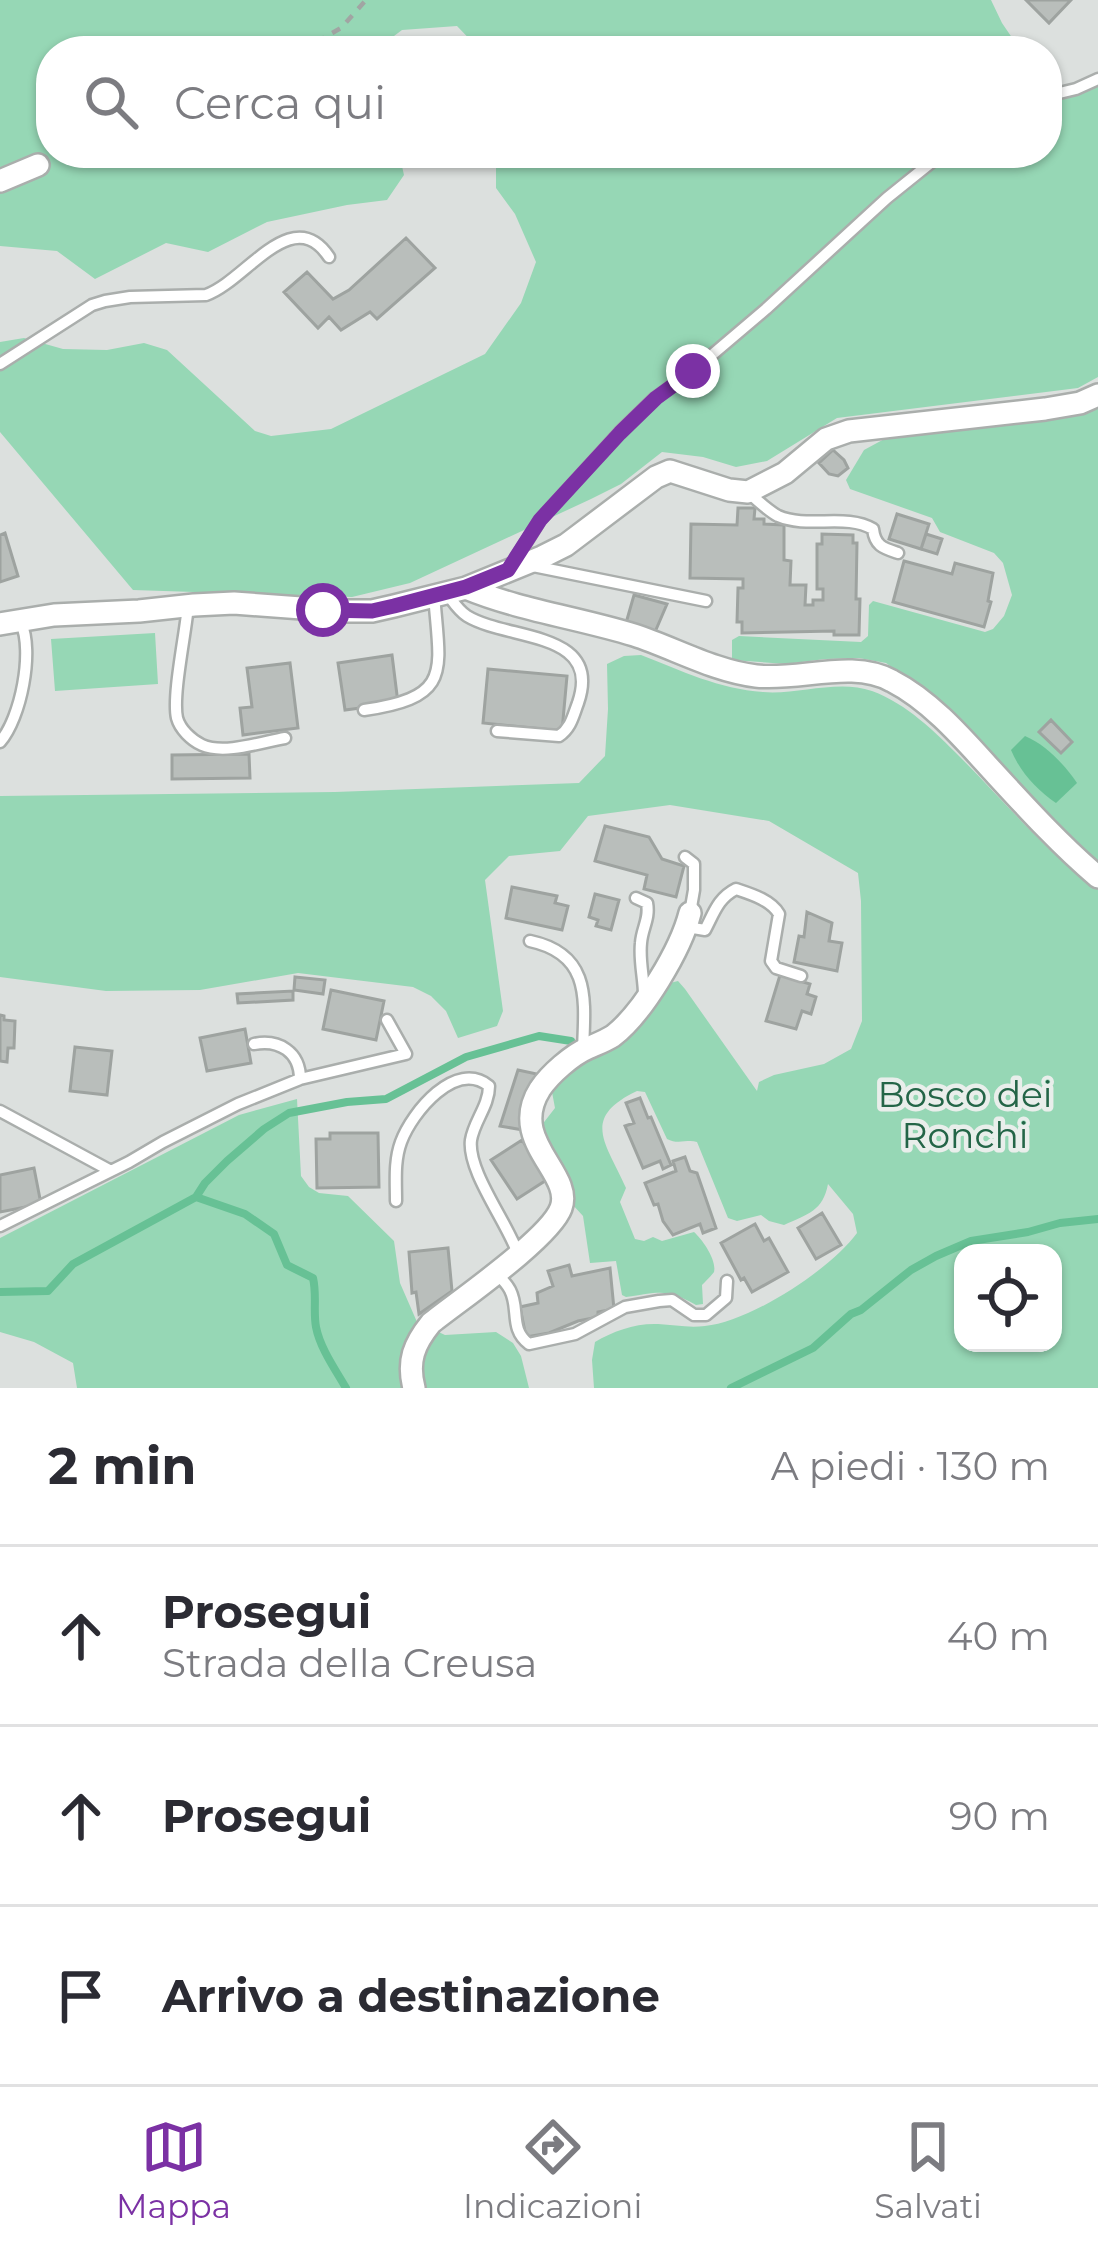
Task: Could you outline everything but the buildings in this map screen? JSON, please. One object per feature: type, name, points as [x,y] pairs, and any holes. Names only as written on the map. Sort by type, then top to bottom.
[{"type":"street","points":[[0,181],[36,166]]},
{"type":"street","points":[[10,622],[233,603],[372,611],[449,592],[566,545],[670,471],[748,492],[785,473],[826,439],[849,431],[1045,409],[1080,403],[1098,394]]},
{"type":"street","points":[[449,592],[498,599],[642,638],[736,673],[792,676],[866,671],[889,679],[917,696],[964,740],[1098,877]]},
{"type":"street","points":[[414,1388],[410,1370],[417,1340],[431,1323],[538,1239],[554,1222],[563,1202],[534,1137],[534,1102],[549,1078],[584,1049],[611,1037],[644,999],[668,967],[689,920]]},
{"type":"lane","points":[[1062,92],[1098,79]]},
{"type":"lane","points":[[706,601],[516,567],[540,520],[632,421],[925,168]]},
{"type":"lane","points":[[0,364],[92,305],[117,298],[206,295],[220,290],[286,238],[315,240],[329,257]]},
{"type":"lane","points":[[748,492],[780,516],[864,524],[874,529],[880,547],[898,554]]},
{"type":"lane","points":[[364,710],[409,702],[436,677],[449,592]]},
{"type":"lane","points":[[449,592],[469,618],[549,643],[580,662],[581,696],[567,731],[559,736],[497,730]]},
{"type":"lane","points":[[188,605],[177,700],[184,733],[204,746],[285,738]]},
{"type":"lane","points":[[0,742],[18,707],[27,645],[27,637],[10,622]]},
{"type":"lane","points":[[685,857],[694,864],[695,873],[689,920],[706,930],[716,905],[727,893],[736,889],[749,893],[775,906],[779,914],[771,961],[776,968],[801,976]]},
{"type":"lane","points":[[636,898],[647,903],[650,915],[641,936],[644,999]]},
{"type":"lane","points":[[530,941],[562,952],[580,975],[584,1049]]},
{"type":"lane","points":[[0,1226],[238,1104],[300,1079],[406,1054],[387,1020]]},
{"type":"lane","points":[[254,1044],[280,1045],[292,1053],[300,1066],[300,1079]]},
{"type":"lane","points":[[396,1201],[401,1140],[413,1121],[444,1087],[459,1079],[485,1081],[489,1096],[471,1140],[472,1156],[518,1254]]},
{"type":"lane","points":[[0,1111],[111,1171]]},
{"type":"lane","points":[[495,1271],[513,1293],[516,1329],[530,1344],[574,1334],[625,1307],[659,1301],[672,1300],[694,1315],[706,1316],[725,1298],[727,1280]]},
{"type":"path","points":[[326,36],[366,0]]},
{"type":"green space","points":[[0,0],[991,0],[1011,36],[467,36],[457,26],[402,30],[394,36],[36,36],[36,168],[402,168],[404,175],[387,200],[267,222],[208,252],[166,243],[95,279],[57,251],[0,246]]},
{"type":"green space","points":[[1098,77],[1098,377],[1078,388],[837,418],[767,461],[736,467],[662,452],[621,484],[591,499],[410,583],[352,597],[133,590],[0,432],[0,342],[24,338],[63,349],[107,350],[144,343],[167,350],[255,431],[271,436],[331,429],[485,354],[521,303],[536,262],[515,214],[496,188],[496,168],[1062,168],[1062,86]]},
{"type":"green space","points":[[1098,409],[1098,867],[935,698],[886,663],[859,658],[786,664],[732,660],[732,640],[739,636],[861,642],[868,636],[873,601],[985,632],[993,629],[1012,595],[1003,563],[994,553],[940,532],[932,518],[850,489],[846,480],[864,450],[888,437],[1066,418]]},
{"type":"green space","points":[[155,633],[158,684],[55,691],[51,639]]},
{"type":"green space","name":"Bosco dei Ronchi","points":[[641,655],[747,690],[846,687],[872,691],[930,728],[1044,844],[1098,890],[1098,1388],[594,1388],[595,1342],[641,1325],[705,1326],[744,1315],[809,1277],[857,1233],[853,1214],[828,1184],[818,1206],[784,1225],[761,1215],[737,1221],[728,1218],[697,1142],[667,1139],[645,1092],[637,1091],[608,1111],[603,1122],[606,1145],[626,1188],[620,1202],[635,1239],[662,1241],[694,1232],[714,1267],[702,1285],[703,1304],[662,1293],[626,1297],[616,1261],[590,1263],[583,1216],[572,1204],[544,1142],[541,1126],[555,1108],[552,1092],[557,1079],[670,983],[678,981],[685,989],[757,1091],[759,1082],[774,1075],[824,1064],[851,1049],[862,1021],[858,873],[769,821],[670,805],[588,816],[560,851],[509,856],[485,880],[503,1011],[497,1026],[458,1038],[446,1011],[413,987],[298,973],[200,990],[106,991],[0,977],[0,796],[579,783],[605,756],[607,664]]},
{"type":"green space","points":[[297,1099],[301,1176],[319,1193],[348,1196],[394,1241],[400,1283],[417,1322],[445,1335],[496,1332],[513,1343],[521,1356],[529,1388],[77,1388],[73,1363],[34,1342],[0,1332],[0,1238],[239,1115]]},
{"type":"shaded area","points":[[1025,736],[1054,756],[1077,783],[1056,803],[1030,780],[1011,750]]},
{"type":"waterway","points":[[0,1292],[48,1291],[73,1264],[196,1197],[227,1161],[289,1113],[386,1099],[466,1057],[539,1036],[571,1041]]},
{"type":"waterway","points":[[196,1197],[245,1214],[274,1234],[287,1265],[313,1278],[318,1335],[346,1388]]},
{"type":"waterway","points":[[731,1388],[813,1348],[851,1314],[936,1256],[971,1241],[1098,1219]]},
{"type":"route","points":[[323,610],[372,611],[466,587],[508,570],[540,520],[620,433],[693,371]]}]
